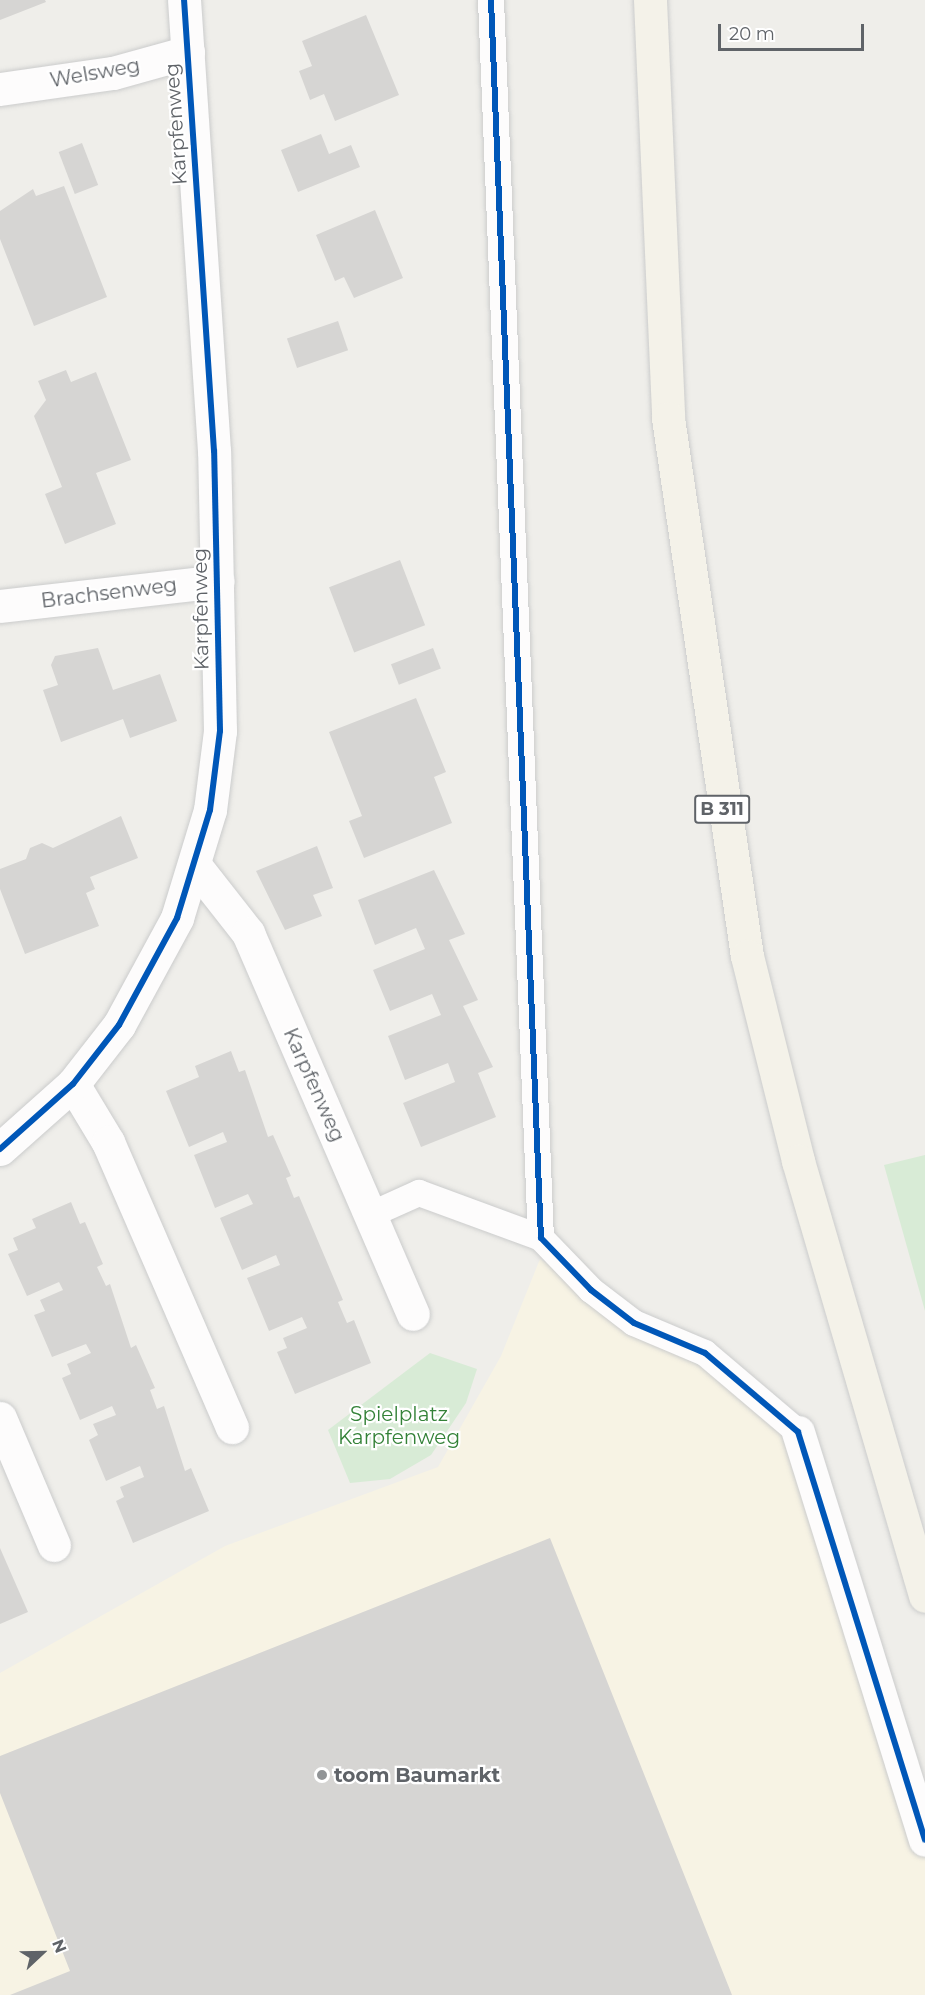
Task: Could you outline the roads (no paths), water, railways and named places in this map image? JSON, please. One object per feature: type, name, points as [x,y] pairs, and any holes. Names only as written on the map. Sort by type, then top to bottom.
[{"type":"main road","name":"B 311","points":[[650,0],[668,418],[747,956],[798,1161],[925,1596]]},
{"type":"street","name":"Karpfenweg","points":[[0,1149],[73,1084],[118,1025],[154,965],[197,868],[220,731],[218,581],[184,0]]},
{"type":"street","name":"Welsweg","points":[[0,89],[113,73],[188,52]]},
{"type":"street","name":"Brachsenweg","points":[[0,606],[218,581]]},
{"type":"street","name":"Karpfenweg","points":[[197,868],[248,933],[413,1314]]},
{"type":"street","points":[[73,1084],[108,1142],[232,1427]]},
{"type":"street","points":[[0,1418],[54,1545]]},
{"type":"street","points":[[798,1432],[925,1840]]},
{"type":"lane","points":[[491,0],[540,1238]]},
{"type":"lane","points":[[370,1215],[419,1192],[540,1238],[591,1290],[634,1323],[705,1353],[798,1432]]},
{"type":"place","name":"toom Baumarkt","points":[[322,1775]]},
{"type":"park label","name":"Spielplatz Karpfenweg","points":[[399,1426]]}]
